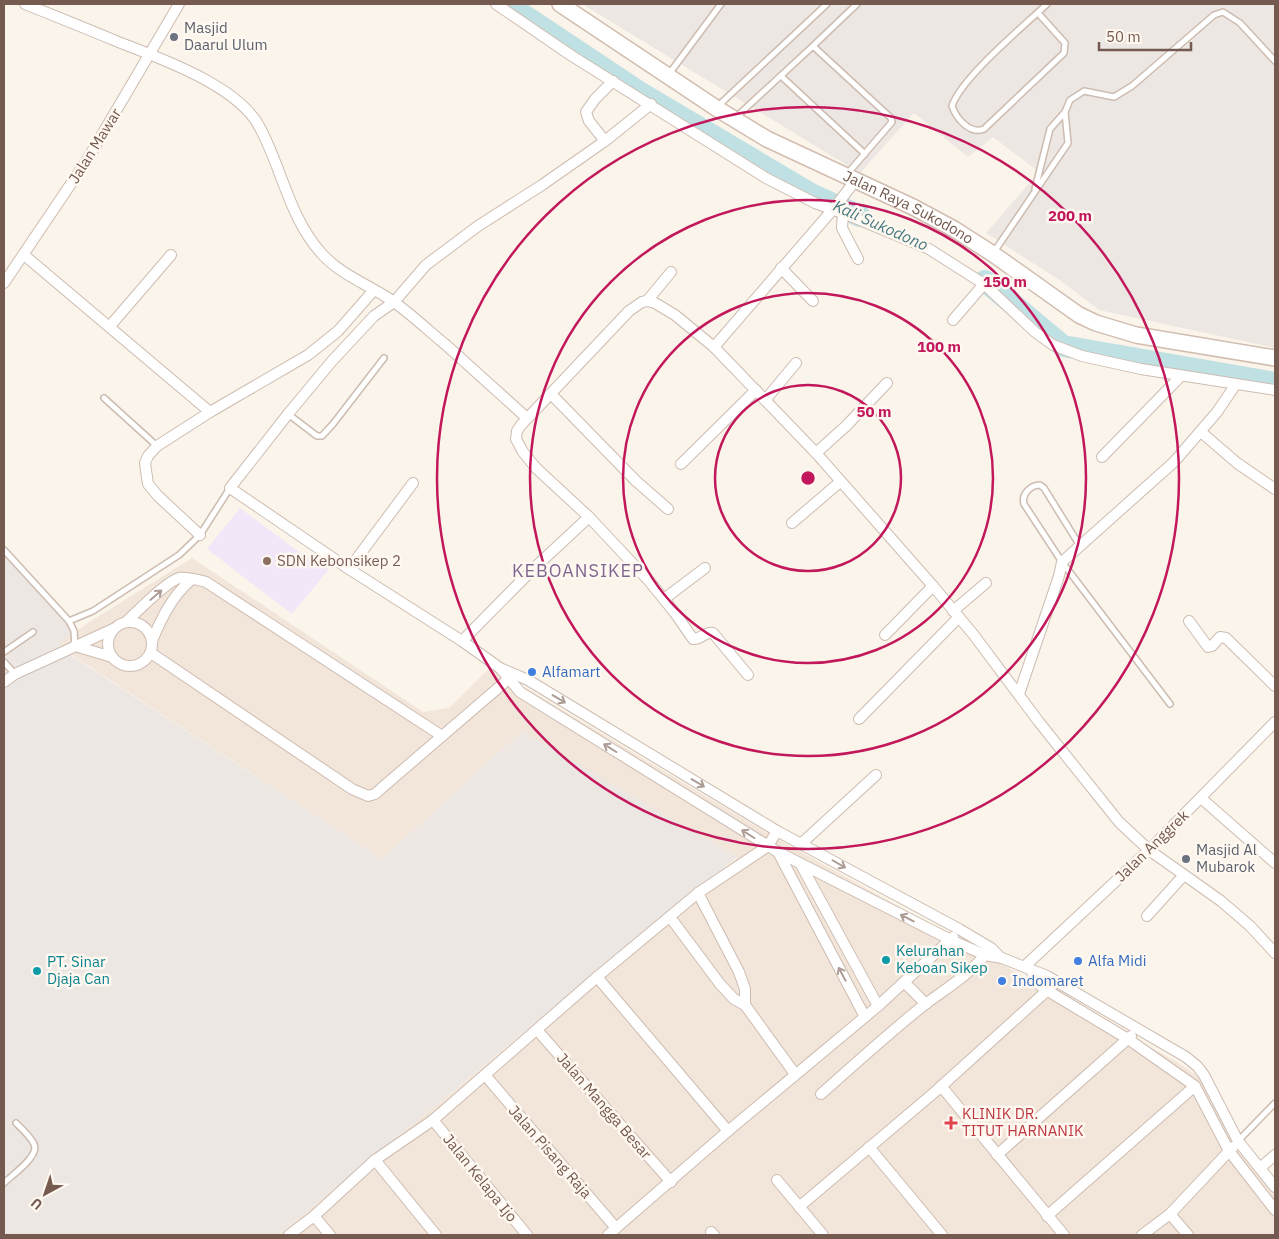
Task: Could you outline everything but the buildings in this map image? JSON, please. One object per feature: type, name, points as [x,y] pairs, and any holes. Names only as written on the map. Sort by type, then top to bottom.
[{"type":"main road","name":"Jalan Raya Sukodono","points":[[560,4],[716,108],[767,139],[850,182],[912,206],[954,229],[993,254],[1062,304],[1096,323],[1136,335],[1275,358]]},
{"type":"street","points":[[25,4],[150,55],[211,84],[234,98],[246,109],[258,125],[275,160],[296,214],[307,236],[322,255],[355,280],[391,300],[431,332],[527,418]]},
{"type":"street","name":"Jalan Mawar","points":[[4,283],[87,160],[179,4]]},
{"type":"street","points":[[496,4],[572,56],[766,178],[815,203],[836,210],[929,250],[984,284],[1035,332],[1053,345],[1082,356],[1180,377],[1275,390]]},
{"type":"street","points":[[605,141],[589,121],[586,112],[595,99],[614,82]]},
{"type":"street","points":[[650,104],[605,141],[542,185],[478,226],[426,265],[332,361],[230,488],[349,569],[462,641],[511,677],[520,692],[778,852],[951,940],[988,951],[1057,981],[1186,1057],[1197,1066],[1209,1083],[1238,1141],[1275,1187]]},
{"type":"street","points":[[714,347],[781,268],[836,210],[850,182]]},
{"type":"street","points":[[836,210],[842,228],[858,259]]},
{"type":"street","points":[[24,255],[210,412]]},
{"type":"street","points":[[110,326],[170,255]]},
{"type":"street","points":[[781,268],[813,301]]},
{"type":"street","points":[[671,272],[647,301],[638,304],[629,311],[527,418],[517,431],[516,439],[522,452],[536,468],[589,517],[624,553],[664,599],[693,639],[696,640],[708,633],[713,633],[748,675]]},
{"type":"street","points":[[953,320],[984,284]]},
{"type":"street","points":[[200,535],[158,496],[148,484],[145,464],[157,446],[210,412],[308,355],[338,331],[374,290]]},
{"type":"street","points":[[647,301],[665,308],[714,347],[816,453],[956,614],[1119,822],[1149,850],[1221,901],[1250,926],[1275,953]]},
{"type":"street","points":[[766,399],[796,363]]},
{"type":"street","points":[[1102,457],[1180,377]]},
{"type":"street","points":[[816,453],[851,421],[886,383]]},
{"type":"street","points":[[1019,694],[1062,562],[1174,462],[1201,432],[1236,384]]},
{"type":"street","points":[[681,464],[756,390]]},
{"type":"street","points":[[550,394],[636,481],[668,509]]},
{"type":"street","points":[[1201,432],[1236,463],[1275,489]]},
{"type":"street","points":[[792,524],[840,482]]},
{"type":"street","points":[[349,569],[413,483]]},
{"type":"street","points":[[462,641],[531,571],[589,517]]},
{"type":"street","points":[[664,599],[705,568]]},
{"type":"street","points":[[4,682],[15,674],[127,621],[165,588],[180,578],[200,580],[215,587],[442,736]]},
{"type":"street","points":[[75,646],[112,658],[121,665],[132,666],[143,662],[150,653],[152,641],[161,619],[182,587],[191,580]]},
{"type":"street","points":[[859,719],[986,583]]},
{"type":"street","points":[[885,635],[933,586]]},
{"type":"street","points":[[127,621],[143,626],[148,630],[152,641]]},
{"type":"street","points":[[1188,621],[1208,647],[1212,646],[1220,638],[1226,638],[1275,686]]},
{"type":"street","points":[[112,629],[108,638],[107,648],[112,658]]},
{"type":"street","points":[[150,653],[352,789],[368,796],[375,794],[511,677]]},
{"type":"street","points":[[511,677],[528,680],[777,831],[959,929],[988,951]]},
{"type":"street","name":"Jalan Anggrek","points":[[1028,968],[1149,850],[1275,722]]},
{"type":"street","points":[[802,843],[876,775]]},
{"type":"street","points":[[1201,798],[1275,863]]},
{"type":"street","points":[[289,1235],[314,1216],[375,1160],[433,1120],[597,977],[698,893],[768,846],[777,831]]},
{"type":"street","points":[[778,852],[865,1017]]},
{"type":"street","points":[[800,863],[878,1006]]},
{"type":"street","points":[[1147,916],[1184,875]]},
{"type":"street","points":[[698,893],[740,972],[745,989],[745,1004]]},
{"type":"street","points":[[670,917],[705,966],[728,994],[745,1004],[795,1074]]},
{"type":"street","points":[[612,1232],[795,1074],[878,1006],[951,940],[959,929]]},
{"type":"street","points":[[821,1094],[926,1004],[952,986],[988,951]]},
{"type":"street","points":[[1028,968],[1035,980],[1048,991],[1128,1039],[1195,1086],[1229,1151],[1275,1210]]},
{"type":"street","points":[[597,977],[728,1131]]},
{"type":"street","points":[[799,1207],[941,1086],[1057,981]]},
{"type":"street","points":[[904,982],[926,1004]]},
{"type":"street","points":[[997,1155],[1138,1029]]},
{"type":"street","name":"Jalan Mangga Besar","points":[[537,1030],[671,1182]]},
{"type":"street","name":"Jalan Pisang Raja","points":[[485,1075],[612,1232]]},
{"type":"street","points":[[941,1086],[1064,1235]]},
{"type":"street","points":[[1047,1216],[1195,1086]]},
{"type":"street","name":"Jalan Kelapa Ijo","points":[[433,1120],[527,1235]]},
{"type":"street","points":[[1142,1235],[1170,1214],[1238,1141]]},
{"type":"street","points":[[869,1147],[942,1235]]},
{"type":"street","points":[[1260,1168],[1275,1155]]},
{"type":"street","points":[[375,1160],[436,1235]]},
{"type":"street","points":[[777,1180],[823,1235]]},
{"type":"street","points":[[1170,1214],[1188,1235]]},
{"type":"street","points":[[314,1216],[330,1235]]},
{"type":"lane","points":[[668,76],[721,4]]},
{"type":"lane","points":[[716,108],[827,4]]},
{"type":"lane","points":[[734,119],[857,4]]},
{"type":"lane","points":[[1038,13],[1065,43],[1064,53],[984,129],[978,131],[971,129],[955,115],[952,106],[956,97],[986,63],[1038,13],[1048,4]]},
{"type":"lane","points":[[993,254],[1068,143],[1066,112],[1070,100],[1084,91],[1114,97],[1120,94],[1132,86],[1214,15],[1223,12],[1240,23],[1275,62]]},
{"type":"lane","points":[[813,46],[891,118],[892,122],[865,154],[850,182]]},
{"type":"lane","points":[[781,76],[865,154]]},
{"type":"lane","points":[[1035,192],[1050,129],[1066,112]]},
{"type":"lane","points":[[288,414],[317,436],[322,436],[384,358]]},
{"type":"lane","points":[[104,398],[157,446]]},
{"type":"lane","points":[[1080,546],[1044,488],[1040,485],[1034,486],[1024,495],[1022,499],[1024,504],[1062,562],[1170,704]]},
{"type":"lane","points":[[69,621],[93,611],[179,555],[200,535],[230,488]]},
{"type":"lane","points":[[4,550],[69,621],[74,631],[75,646]]},
{"type":"lane","points":[[4,652],[33,632]]},
{"type":"lane","points":[[4,662],[15,674]]},
{"type":"lane","points":[[1238,1141],[1275,1103]]},
{"type":"lane","points":[[4,1183],[32,1157],[35,1151],[34,1145],[16,1123]]},
{"type":"shaded area","points":[[582,4],[1275,4],[1275,348],[1099,310],[1061,281],[986,233],[1039,172],[993,137],[968,157],[914,113],[860,173]]},
{"type":"shaded area","name":"SDN Kebonsikep 2","points":[[240,508],[314,563],[318,558],[330,568],[292,614],[207,549]]},
{"type":"shaded area","points":[[4,553],[60,613],[74,633],[57,646],[382,859],[522,731],[737,857],[278,1235],[4,1235]]},
{"type":"shaded area","points":[[192,558],[423,712],[449,708],[491,667],[767,833],[1177,1062],[1203,1080],[1235,1145],[1275,1195],[1275,1235],[278,1235],[737,858],[522,732],[382,859],[57,645],[91,621]]},
{"type":"waterway","name":"Kali Sukodono","points":[[507,4],[639,92],[811,194],[860,216]]},
{"type":"waterway","name":"Kali Sukodono","points":[[985,281],[1063,346],[1275,383]]},
{"type":"place","name":"Masjid Daarul Ulum","points":[[174,37]]},
{"type":"place","name":"SDN Kebonsikep 2","points":[[267,561]]},
{"type":"place","name":"Alfamart","points":[[532,672]]},
{"type":"place","name":"Masjid Al Mubarok","points":[[1186,859]]},
{"type":"place","name":"Kelurahan Keboan Sikep","points":[[886,960]]},
{"type":"place","name":"Alfa Midi","points":[[1078,961]]},
{"type":"place","name":"PT. Sinar Djaja Can","points":[[37,971]]},
{"type":"place","name":"Indomaret","points":[[1002,981]]},
{"type":"place","name":"KLINIK DR. TITUT HARNANIK","points":[[951,1123]]},
{"type":"district","name":"KEBOANSIKEP","points":[[578,571]]}]
